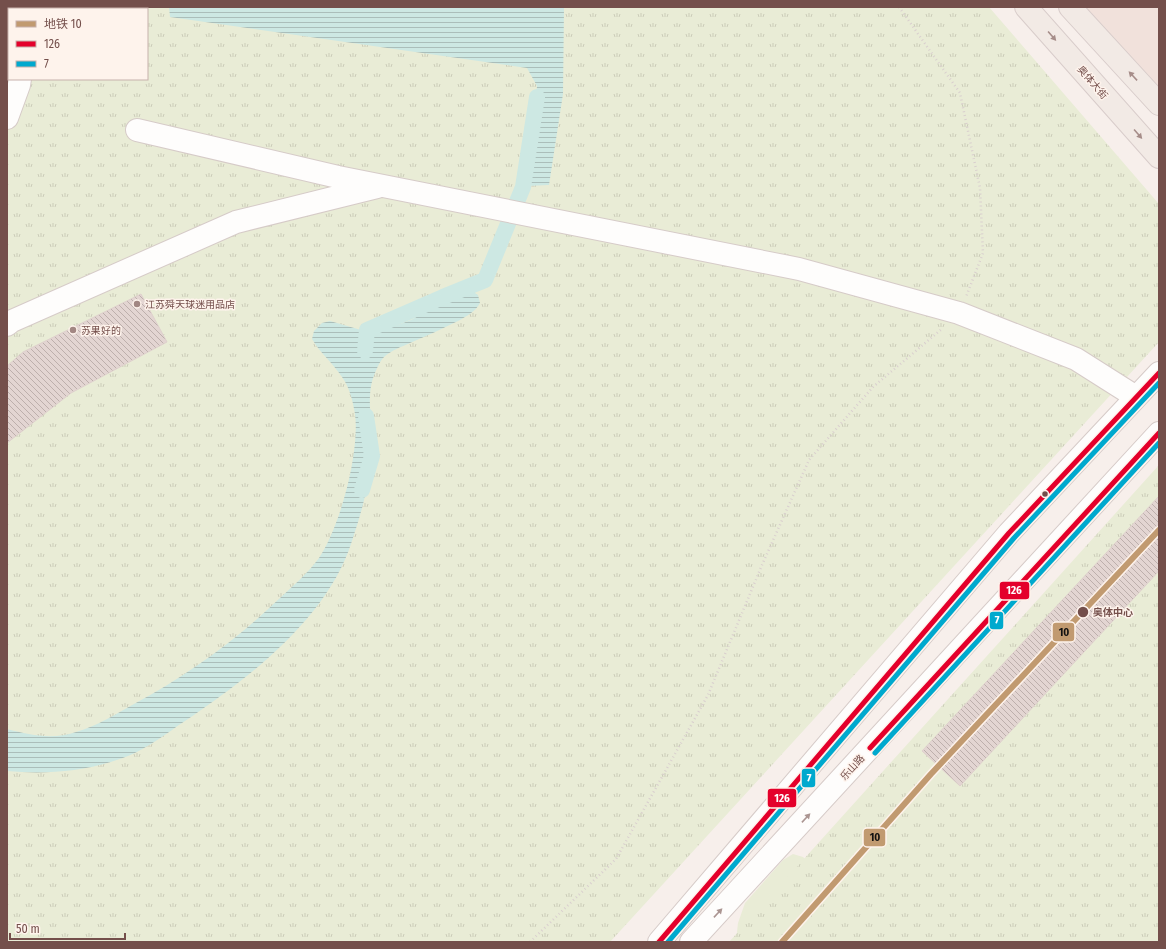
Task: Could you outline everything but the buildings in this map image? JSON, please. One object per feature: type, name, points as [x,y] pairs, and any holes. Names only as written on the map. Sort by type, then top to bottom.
[{"type":"main road","name":"奥体大街","points":[[1026,7],[1159,157]]},
{"type":"main road","points":[[1070,7],[1159,104]]},
{"type":"street","points":[[7,118],[20,80]]},
{"type":"street","points":[[136,130],[338,177],[799,269],[959,313],[1076,359],[1136,397]]},
{"type":"street","points":[[7,325],[12,321],[236,222],[383,186]]},
{"type":"street","points":[[659,942],[1009,533],[1159,373]]},
{"type":"street","name":"乐山路","points":[[691,942],[1159,433]]},
{"type":"path","points":[[530,942],[616,859],[708,695],[762,565],[809,460],[873,387],[959,313],[983,252],[980,188],[960,93],[899,7]]},
{"type":"shaded area","points":[[1070,7],[1159,7],[1159,104]]},
{"type":"green space","points":[[7,7],[989,7],[1159,204],[1159,342],[610,942],[7,942]]},
{"type":"green space","points":[[1159,465],[1159,942],[729,942]]},
{"type":"green space","points":[[793,854],[803,857],[809,863],[739,938],[737,932],[738,923],[745,903],[783,860]]},
{"type":"water","points":[[169,7],[564,7],[563,94],[549,185],[527,186],[537,86],[527,68],[170,17]]},
{"type":"water","points":[[472,291],[478,295],[480,303],[470,314],[452,324],[393,351],[381,360],[373,380],[370,393],[370,445],[366,490],[352,541],[341,569],[325,596],[284,644],[235,686],[157,740],[135,753],[114,761],[69,771],[7,771],[7,729],[33,735],[58,736],[84,729],[113,716],[174,681],[229,643],[295,584],[319,558],[334,528],[347,489],[356,430],[355,414],[349,390],[345,381],[312,339],[314,331],[322,323],[330,321],[361,330],[395,326],[411,320],[461,292]]},
{"type":"waterway","points":[[365,351],[367,330],[485,280],[523,187],[537,97]]},
{"type":"waterway","points":[[362,490],[372,456],[366,416]]},
{"type":"metro line","name":"10","points":[[782,942],[931,774],[1159,530]]},
{"type":"transit line","name":"126","points":[[659,942],[1009,533],[1159,373]]},
{"type":"transit line","name":"7","points":[[668,942],[1014,538],[1159,383]]},
{"type":"transit line","name":"126","points":[[870,748],[1159,433]]},
{"type":"transit line","name":"7","points":[[875,753],[1159,443]]},
{"type":"place","name":"江苏舜天球迷用品店","points":[[137,304]]},
{"type":"place","name":"苏果好的","points":[[73,330]]},
{"type":"place","name":"奥体中心","points":[[1083,612]]}]
